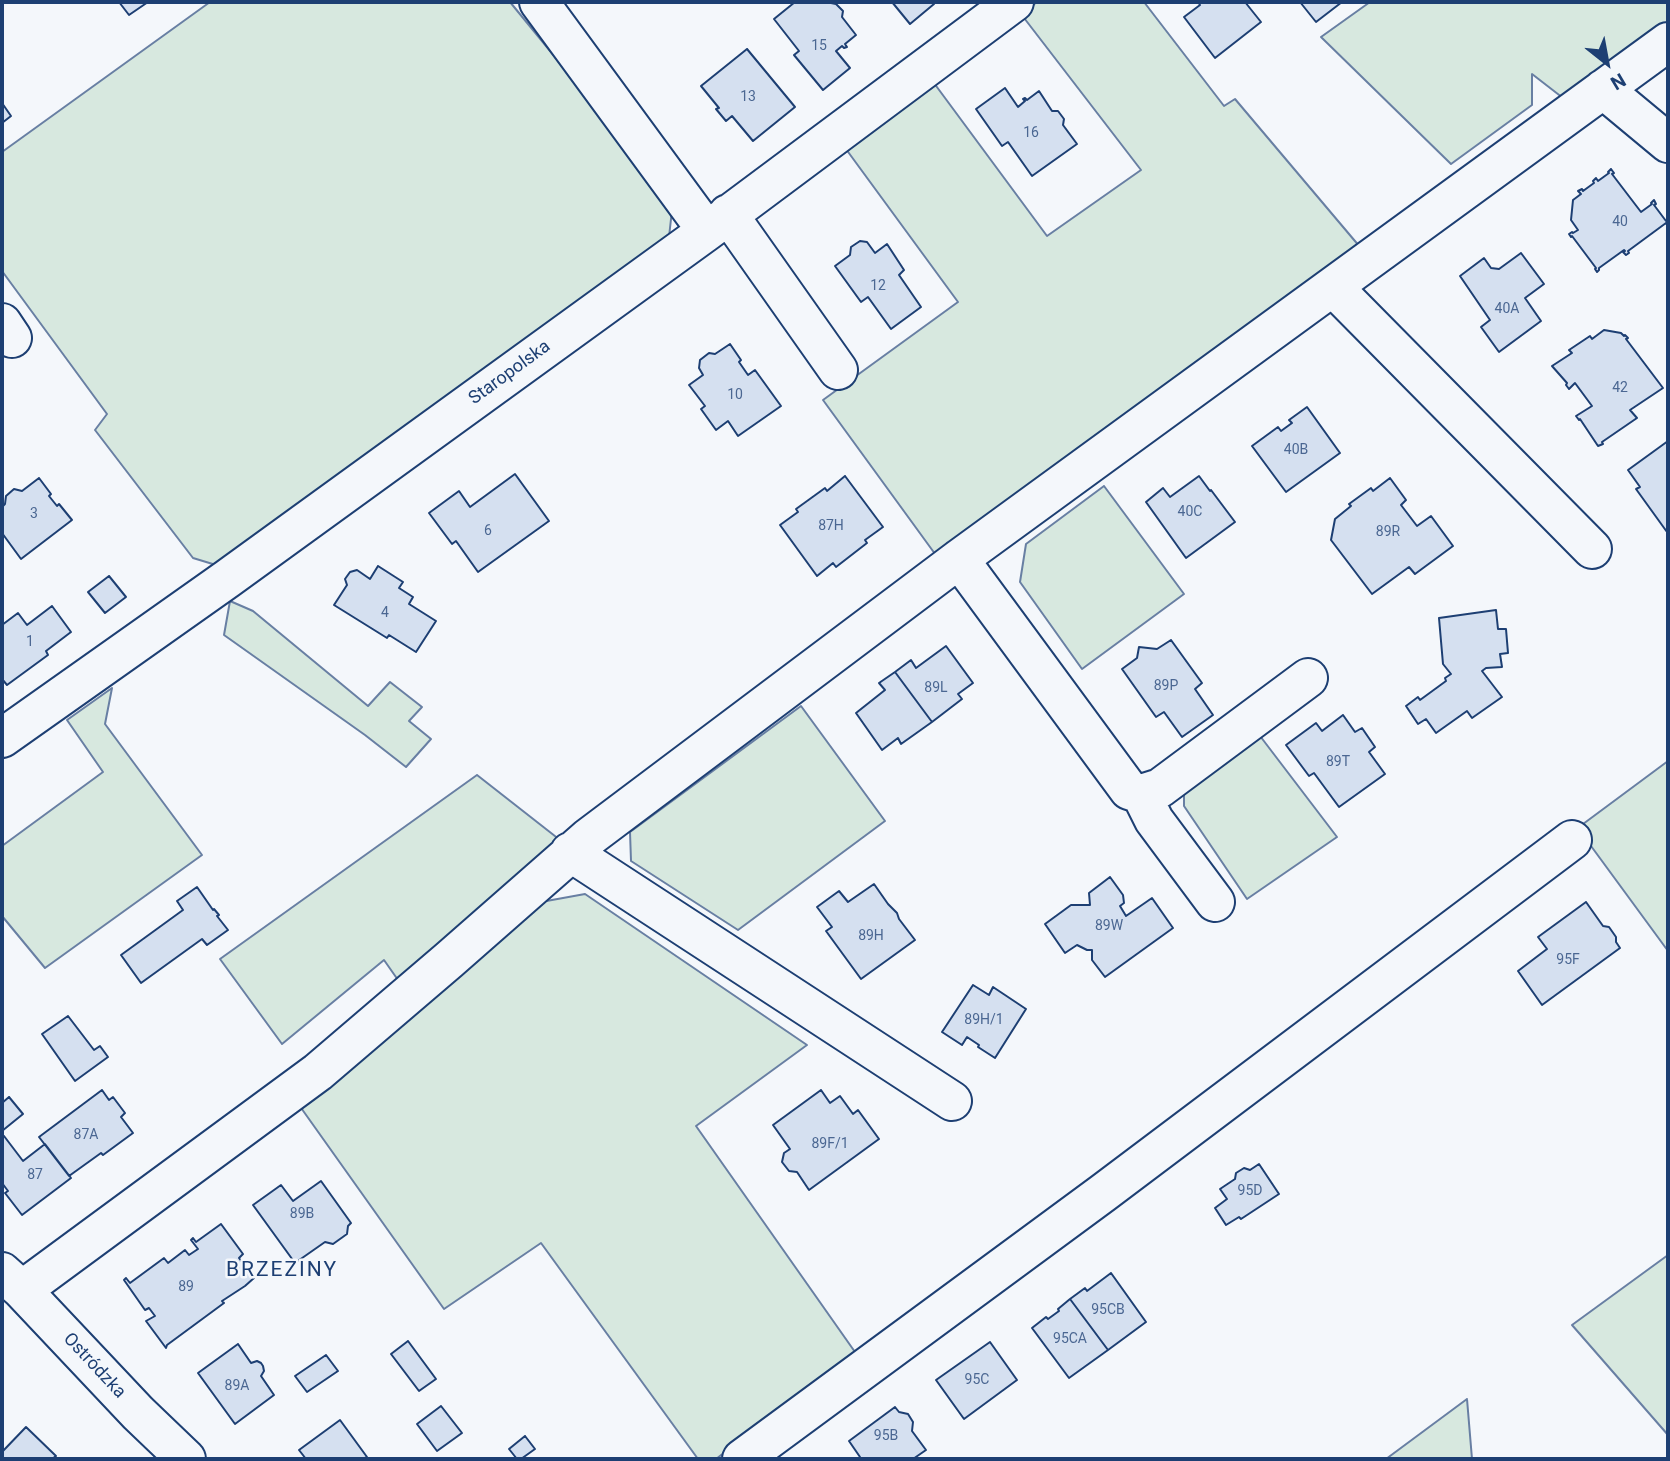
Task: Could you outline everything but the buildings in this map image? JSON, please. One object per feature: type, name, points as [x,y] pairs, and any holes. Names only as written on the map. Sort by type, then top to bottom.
[{"type":"street","points":[[539,2],[838,370]]},
{"type":"street","name":"Staropolska","points":[[2,738],[227,579],[718,222],[1014,2]]},
{"type":"street","points":[[12,1281],[318,1072],[570,852],[959,559],[1668,42]]},
{"type":"street","points":[[1603,89],[1668,143]]},
{"type":"street","points":[[1333,287],[1592,549]]},
{"type":"street","points":[[959,559],[1129,790],[1141,794],[1160,788],[1308,678]]},
{"type":"street","points":[[1141,794],[1154,820],[1215,902]]},
{"type":"street","points":[[742,1459],[1092,1201],[1572,840]]},
{"type":"street","points":[[570,852],[952,1101]]},
{"type":"street","name":"Ostródzka","points":[[12,1281],[138,1413],[186,1459]]},
{"type":"shaded area","points":[[210,2],[510,2],[673,201],[669,237],[216,565],[193,558],[95,430],[107,414],[2,271],[2,152]]},
{"type":"shaded area","points":[[1037,2],[1144,2],[1224,106],[1235,99],[1360,247],[938,558],[823,400],[958,302],[843,145],[931,79],[1047,236],[1141,170],[1021,14]]},
{"type":"shaded area","points":[[1370,2],[1668,2],[1668,22],[1563,98],[1532,74],[1532,105],[1451,164],[1321,37]]},
{"type":"shaded area","points":[[1104,486],[1184,594],[1082,669],[1020,582],[1026,544]]},
{"type":"shaded area","points":[[230,601],[253,611],[368,706],[390,682],[422,707],[409,721],[431,739],[406,767],[224,635]]},
{"type":"shaded area","points":[[112,688],[105,724],[202,855],[45,968],[2,916],[2,846],[103,772],[67,720]]},
{"type":"shaded area","points":[[801,706],[885,821],[738,930],[631,861],[630,832]]},
{"type":"shaded area","points":[[1257,732],[1337,837],[1247,899],[1184,806],[1184,785]]},
{"type":"shaded area","points":[[1668,761],[1668,951],[1579,827]]},
{"type":"shaded area","points":[[477,775],[560,840],[398,980],[384,960],[282,1044],[220,959]]},
{"type":"shaded area","points":[[585,894],[807,1045],[696,1126],[855,1352],[716,1459],[698,1459],[541,1243],[444,1309],[299,1105],[541,902]]},
{"type":"shaded area","points":[[1668,1255],[1668,1435],[1572,1325]]},
{"type":"shaded area","points":[[1467,1399],[1472,1459],[1386,1459]]},
{"type":"district","name":"BRZEZINY","points":[[282,1271]]}]
